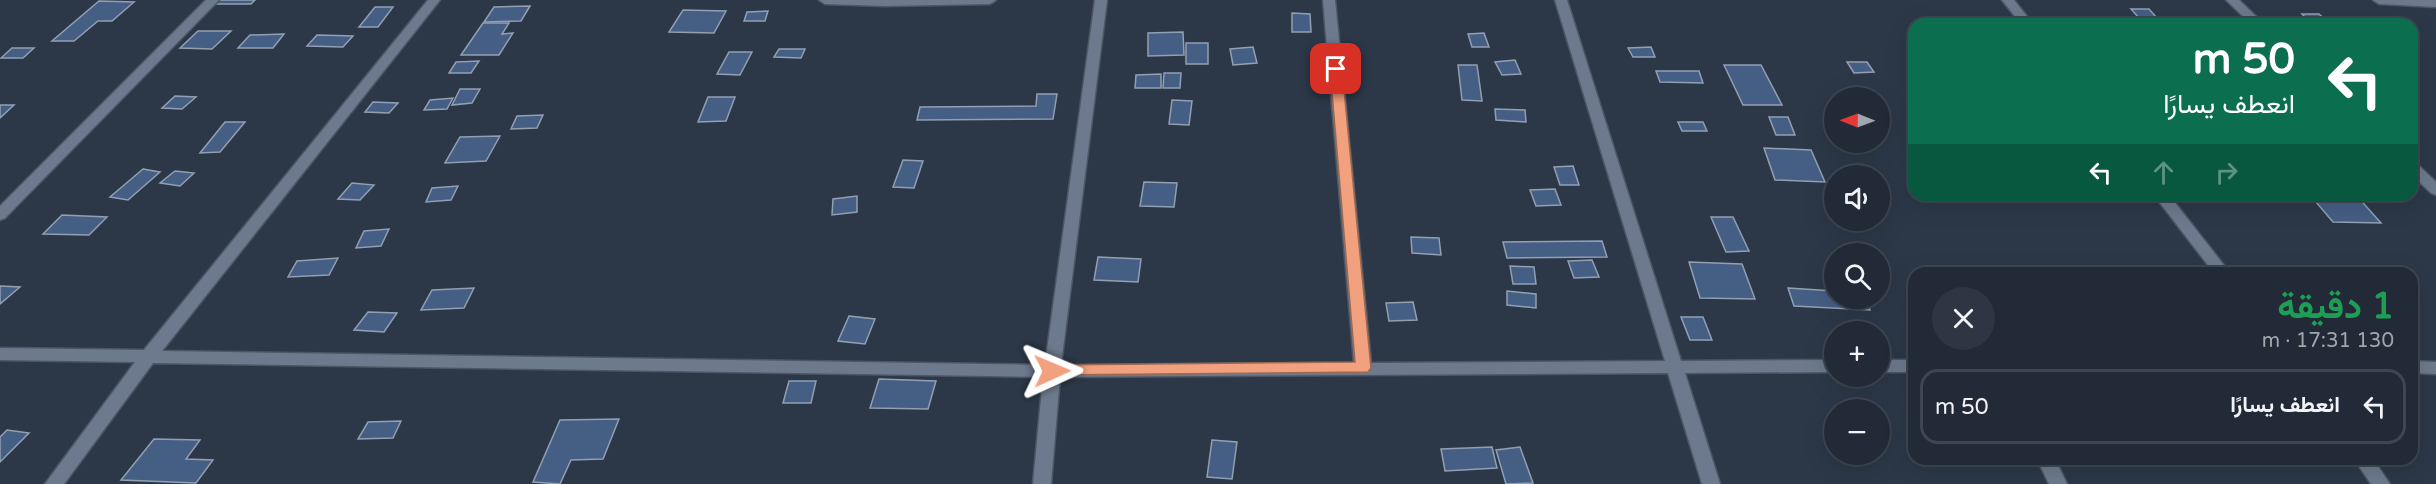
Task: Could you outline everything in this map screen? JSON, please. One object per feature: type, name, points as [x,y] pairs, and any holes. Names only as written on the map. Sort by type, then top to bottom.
[{"type":"street","points":[[0,215],[213,0]]},
{"type":"street","points":[[54,484],[147,357],[434,0]]},
{"type":"street","points":[[825,0],[990,0]]},
{"type":"street","points":[[1042,484],[1052,371],[1101,0]]},
{"type":"street","points":[[1329,0],[1363,368]]},
{"type":"street","points":[[1561,0],[1711,484]]},
{"type":"street","points":[[2008,0],[2022,18]]},
{"type":"street","points":[[2232,0],[2252,18]]},
{"type":"street","points":[[2379,0],[2436,3]]},
{"type":"street","points":[[2418,173],[2436,190]]},
{"type":"street","points":[[2166,201],[2217,267]]},
{"type":"street","points":[[0,354],[1052,371],[1824,366]]},
{"type":"street","points":[[1890,366],[1908,366]]},
{"type":"street","points":[[2418,368],[2436,368]]},
{"type":"street","points":[[2049,465],[2058,484]]},
{"type":"street","points":[[2367,465],[2381,484]]},
{"type":"building","points":[[217,0],[255,0],[251,4],[213,4]]},
{"type":"building","points":[[99,1],[134,2],[112,21],[98,21],[74,41],[52,41]]},
{"type":"building","points":[[530,6],[521,21],[484,22],[494,7]]},
{"type":"building","points":[[375,7],[393,7],[378,27],[359,27]]},
{"type":"building","points":[[2131,9],[2149,9],[2157,18],[2139,18]]},
{"type":"building","points":[[683,10],[726,11],[714,33],[669,32]]},
{"type":"building","points":[[768,11],[765,21],[744,21],[747,12]]},
{"type":"building","points":[[1292,13],[1310,14],[1311,32],[1292,32]]},
{"type":"building","points":[[2302,14],[2319,14],[2323,18],[2306,18]]},
{"type":"building","points":[[483,23],[509,23],[502,34],[513,33],[499,55],[461,55]]},
{"type":"building","points":[[198,31],[231,31],[212,49],[180,48]]},
{"type":"building","points":[[1183,32],[1184,55],[1148,56],[1148,33]]},
{"type":"building","points":[[1484,33],[1489,47],[1472,47],[1468,34]]},
{"type":"building","points":[[284,34],[273,48],[238,48],[250,35]]},
{"type":"building","points":[[317,35],[353,36],[343,47],[307,46]]},
{"type":"building","points":[[1186,43],[1208,43],[1208,64],[1186,64]]},
{"type":"building","points":[[1253,47],[1257,63],[1233,65],[1230,49]]},
{"type":"building","points":[[1651,47],[1655,57],[1633,57],[1628,48]]},
{"type":"building","points":[[12,48],[34,48],[23,58],[1,58]]},
{"type":"building","points":[[779,49],[805,49],[801,58],[774,57]]},
{"type":"building","points":[[729,52],[752,52],[740,75],[717,74]]},
{"type":"building","points":[[1515,60],[1521,74],[1502,75],[1495,62]]},
{"type":"building","points":[[479,61],[471,73],[449,73],[456,62]]},
{"type":"building","points":[[1847,62],[1867,62],[1874,72],[1854,73]]},
{"type":"building","points":[[1458,65],[1477,65],[1482,101],[1462,100]]},
{"type":"building","points":[[1724,65],[1761,65],[1782,105],[1743,105]]},
{"type":"building","points":[[1656,71],[1699,71],[1703,83],[1660,82]]},
{"type":"building","points":[[1164,73],[1181,73],[1180,88],[1163,88]]},
{"type":"building","points":[[1161,74],[1161,88],[1135,88],[1136,75]]},
{"type":"building","points":[[460,89],[480,89],[472,103],[452,105]]},
{"type":"building","points":[[1037,94],[1057,94],[1053,119],[917,120],[920,107],[1036,106]]},
{"type":"building","points":[[175,96],[196,97],[182,109],[162,108]]},
{"type":"building","points":[[708,97],[735,97],[726,121],[698,122]]},
{"type":"building","points":[[453,98],[447,109],[424,110],[430,100]]},
{"type":"building","points":[[1172,100],[1192,101],[1189,125],[1169,124]]},
{"type":"building","points":[[373,102],[398,103],[389,113],[365,112]]},
{"type":"building","points":[[0,105],[14,105],[0,118]]},
{"type":"building","points":[[1495,109],[1525,110],[1526,122],[1496,120]]},
{"type":"building","points":[[543,115],[537,128],[511,129],[517,116]]},
{"type":"building","points":[[1769,117],[1788,117],[1795,135],[1776,135]]},
{"type":"building","points":[[225,122],[245,122],[220,152],[200,153]]},
{"type":"building","points":[[1678,122],[1703,122],[1707,131],[1682,131]]},
{"type":"building","points":[[500,136],[486,161],[445,163],[460,137]]},
{"type":"building","points":[[1764,148],[1811,150],[1824,182],[1775,180]]},
{"type":"building","points":[[903,160],[923,161],[914,188],[893,187]]},
{"type":"building","points":[[1573,166],[1579,185],[1560,185],[1554,167]]},
{"type":"building","points":[[143,169],[160,172],[128,200],[110,197]]},
{"type":"building","points":[[175,171],[194,173],[180,186],[160,183]]},
{"type":"building","points":[[1144,182],[1177,183],[1174,207],[1140,206]]},
{"type":"building","points":[[352,183],[374,185],[360,200],[338,199]]},
{"type":"building","points":[[458,186],[451,200],[426,202],[432,188]]},
{"type":"building","points":[[1555,189],[1561,205],[1536,206],[1530,190]]},
{"type":"building","points":[[857,196],[857,212],[832,215],[833,199]]},
{"type":"building","points":[[2315,201],[2361,201],[2381,223],[2333,222]]},
{"type":"building","points":[[62,215],[107,217],[89,235],[43,234]]},
{"type":"building","points":[[1711,217],[1733,217],[1749,251],[1726,252]]},
{"type":"building","points":[[389,229],[381,246],[356,248],[364,231]]},
{"type":"building","points":[[1411,237],[1439,238],[1441,255],[1412,253]]},
{"type":"building","points":[[1602,241],[1607,257],[1507,258],[1503,242]]},
{"type":"building","points":[[1098,257],[1141,259],[1138,282],[1094,280]]},
{"type":"building","points":[[338,258],[329,275],[288,277],[297,261]]},
{"type":"building","points":[[1592,260],[1599,277],[1574,278],[1568,261]]},
{"type":"building","points":[[1689,262],[1742,264],[1755,299],[1700,298]]},
{"type":"building","points":[[1510,266],[1534,267],[1536,284],[1513,284]]},
{"type":"building","points":[[0,286],[20,287],[0,304]]},
{"type":"building","points":[[474,288],[464,308],[421,310],[432,290]]},
{"type":"building","points":[[1788,288],[1824,290],[1824,308],[1794,306]]},
{"type":"building","points":[[1507,291],[1536,294],[1536,308],[1507,305]]},
{"type":"building","points":[[1413,302],[1417,320],[1389,321],[1386,303]]},
{"type":"building","points":[[368,312],[397,313],[384,332],[354,330]]},
{"type":"building","points":[[849,316],[875,319],[865,344],[838,341]]},
{"type":"building","points":[[1681,317],[1703,317],[1712,340],[1690,340]]},
{"type":"building","points":[[879,379],[936,381],[928,409],[870,408]]},
{"type":"building","points":[[789,381],[816,381],[811,403],[783,403]]},
{"type":"building","points":[[619,419],[603,459],[571,460],[560,484],[533,482],[560,420]]},
{"type":"building","points":[[401,421],[393,438],[358,439],[368,422]]},
{"type":"building","points":[[7,430],[29,433],[0,462],[0,437]]},
{"type":"building","points":[[154,439],[200,440],[186,459],[213,460],[196,483],[121,480]]},
{"type":"building","points":[[1212,440],[1237,442],[1232,479],[1207,477]]},
{"type":"building","points":[[1492,447],[1497,468],[1445,471],[1441,449]]},
{"type":"building","points":[[1520,447],[1533,483],[1506,484],[1496,450]]},
{"type":"route","points":[[1052,371],[1363,368],[1336,69]]}]
